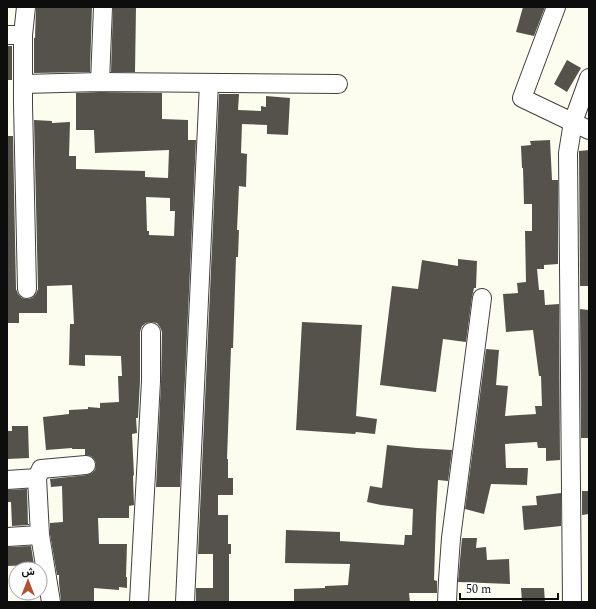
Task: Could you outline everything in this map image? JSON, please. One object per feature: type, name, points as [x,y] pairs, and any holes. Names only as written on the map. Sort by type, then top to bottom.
[{"type":"street","points":[[26,7],[15,35],[24,84],[27,288]]},
{"type":"street","points":[[100,82],[103,7]]},
{"type":"street","points":[[556,7],[522,98],[589,130]]},
{"type":"street","points":[[572,602],[568,153],[573,122],[589,78]]},
{"type":"street","points":[[24,84],[100,82],[338,84]]},
{"type":"street","points":[[185,602],[209,83]]},
{"type":"street","points":[[447,602],[451,538],[482,298]]},
{"type":"street","points":[[139,602],[151,381],[151,332]]},
{"type":"street","points":[[51,602],[40,535],[37,478],[41,469],[86,465]]},
{"type":"street","points":[[7,480],[37,478]]},
{"type":"street","points":[[7,537],[40,535]]},
{"type":"building","points":[[36,7],[92,7],[90,72],[34,73]]},
{"type":"building","points":[[113,7],[136,7],[135,72],[111,72]]},
{"type":"building","points":[[523,7],[545,7],[534,36],[516,32]]},
{"type":"building","points":[[7,46],[12,46],[12,80],[7,80]]},
{"type":"building","points":[[567,60],[581,68],[567,92],[554,84]]},
{"type":"building","points":[[76,93],[162,93],[162,119],[188,120],[188,140],[196,140],[180,487],[156,487],[162,332],[157,323],[151,322],[142,326],[140,332],[140,381],[138,418],[136,418],[137,433],[132,434],[134,505],[129,506],[129,518],[98,518],[99,544],[127,544],[127,588],[119,587],[119,590],[94,588],[94,602],[61,601],[59,575],[57,575],[50,534],[50,523],[63,522],[62,486],[51,487],[50,479],[87,475],[95,470],[96,464],[91,456],[85,455],[85,449],[72,448],[46,450],[43,417],[69,414],[69,410],[88,409],[88,407],[100,408],[100,403],[119,402],[118,376],[122,376],[121,356],[85,355],[85,366],[69,365],[70,324],[74,324],[72,285],[47,286],[47,313],[19,313],[19,323],[7,323],[7,136],[13,136],[16,289],[22,298],[28,299],[32,298],[36,294],[38,289],[34,120],[52,121],[52,123],[70,122],[69,156],[76,156],[76,169],[145,171],[145,177],[168,178],[169,150],[95,153],[94,130],[76,130]],"holes":[[[146,197],[170,198],[170,211],[175,211],[174,236],[149,235],[149,231],[147,231]]]},
{"type":"building","points":[[219,94],[239,94],[238,110],[261,111],[261,106],[266,107],[266,96],[290,98],[288,135],[267,134],[267,125],[242,124],[241,153],[247,154],[246,187],[239,186],[237,230],[239,230],[238,257],[236,257],[233,348],[231,348],[227,459],[228,478],[233,478],[233,495],[218,495],[218,515],[228,515],[228,544],[231,544],[231,554],[229,554],[229,602],[196,602],[196,588],[213,588],[213,554],[198,554]]},
{"type":"building","points":[[550,140],[552,180],[558,180],[558,264],[544,265],[544,269],[537,269],[539,290],[544,290],[545,305],[559,304],[560,460],[546,461],[546,448],[538,448],[537,442],[505,444],[506,468],[528,468],[527,485],[491,484],[484,514],[465,509],[486,349],[499,350],[496,385],[508,386],[505,416],[536,414],[535,406],[542,406],[541,376],[539,376],[533,330],[506,332],[503,294],[518,293],[517,283],[526,282],[525,231],[532,231],[532,204],[524,204],[521,146],[531,145],[530,141]]},
{"type":"building","points":[[589,150],[589,286],[580,286],[579,151]]},
{"type":"building","points":[[458,259],[477,261],[476,288],[474,288],[472,297],[466,342],[443,339],[436,392],[380,385],[392,286],[418,289],[422,260],[458,266]]},
{"type":"building","points":[[580,309],[589,310],[589,438],[581,438]]},
{"type":"building","points":[[302,322],[362,325],[356,416],[377,419],[375,434],[296,430]]},
{"type":"building","points":[[12,426],[28,426],[29,458],[7,459],[7,431],[12,431]]},
{"type":"building","points":[[387,445],[452,450],[448,481],[438,480],[434,580],[437,581],[437,593],[409,593],[410,602],[294,602],[294,589],[325,588],[325,586],[348,585],[350,564],[285,563],[286,530],[340,532],[340,541],[404,545],[405,535],[412,535],[413,509],[367,502],[370,486],[382,488]]},
{"type":"building","points":[[27,489],[29,525],[12,526],[11,502],[7,502],[7,490]]},
{"type":"building","points":[[582,491],[589,491],[589,514],[582,515]]},
{"type":"building","points":[[561,493],[561,526],[524,530],[522,506],[537,505],[536,496]]},
{"type":"building","points":[[462,538],[477,538],[476,548],[486,547],[487,560],[509,559],[510,584],[458,582]]},
{"type":"building","points":[[31,546],[33,561],[8,561],[7,566],[7,547]]},
{"type":"building","points":[[521,588],[544,588],[545,602],[522,602]]}]
